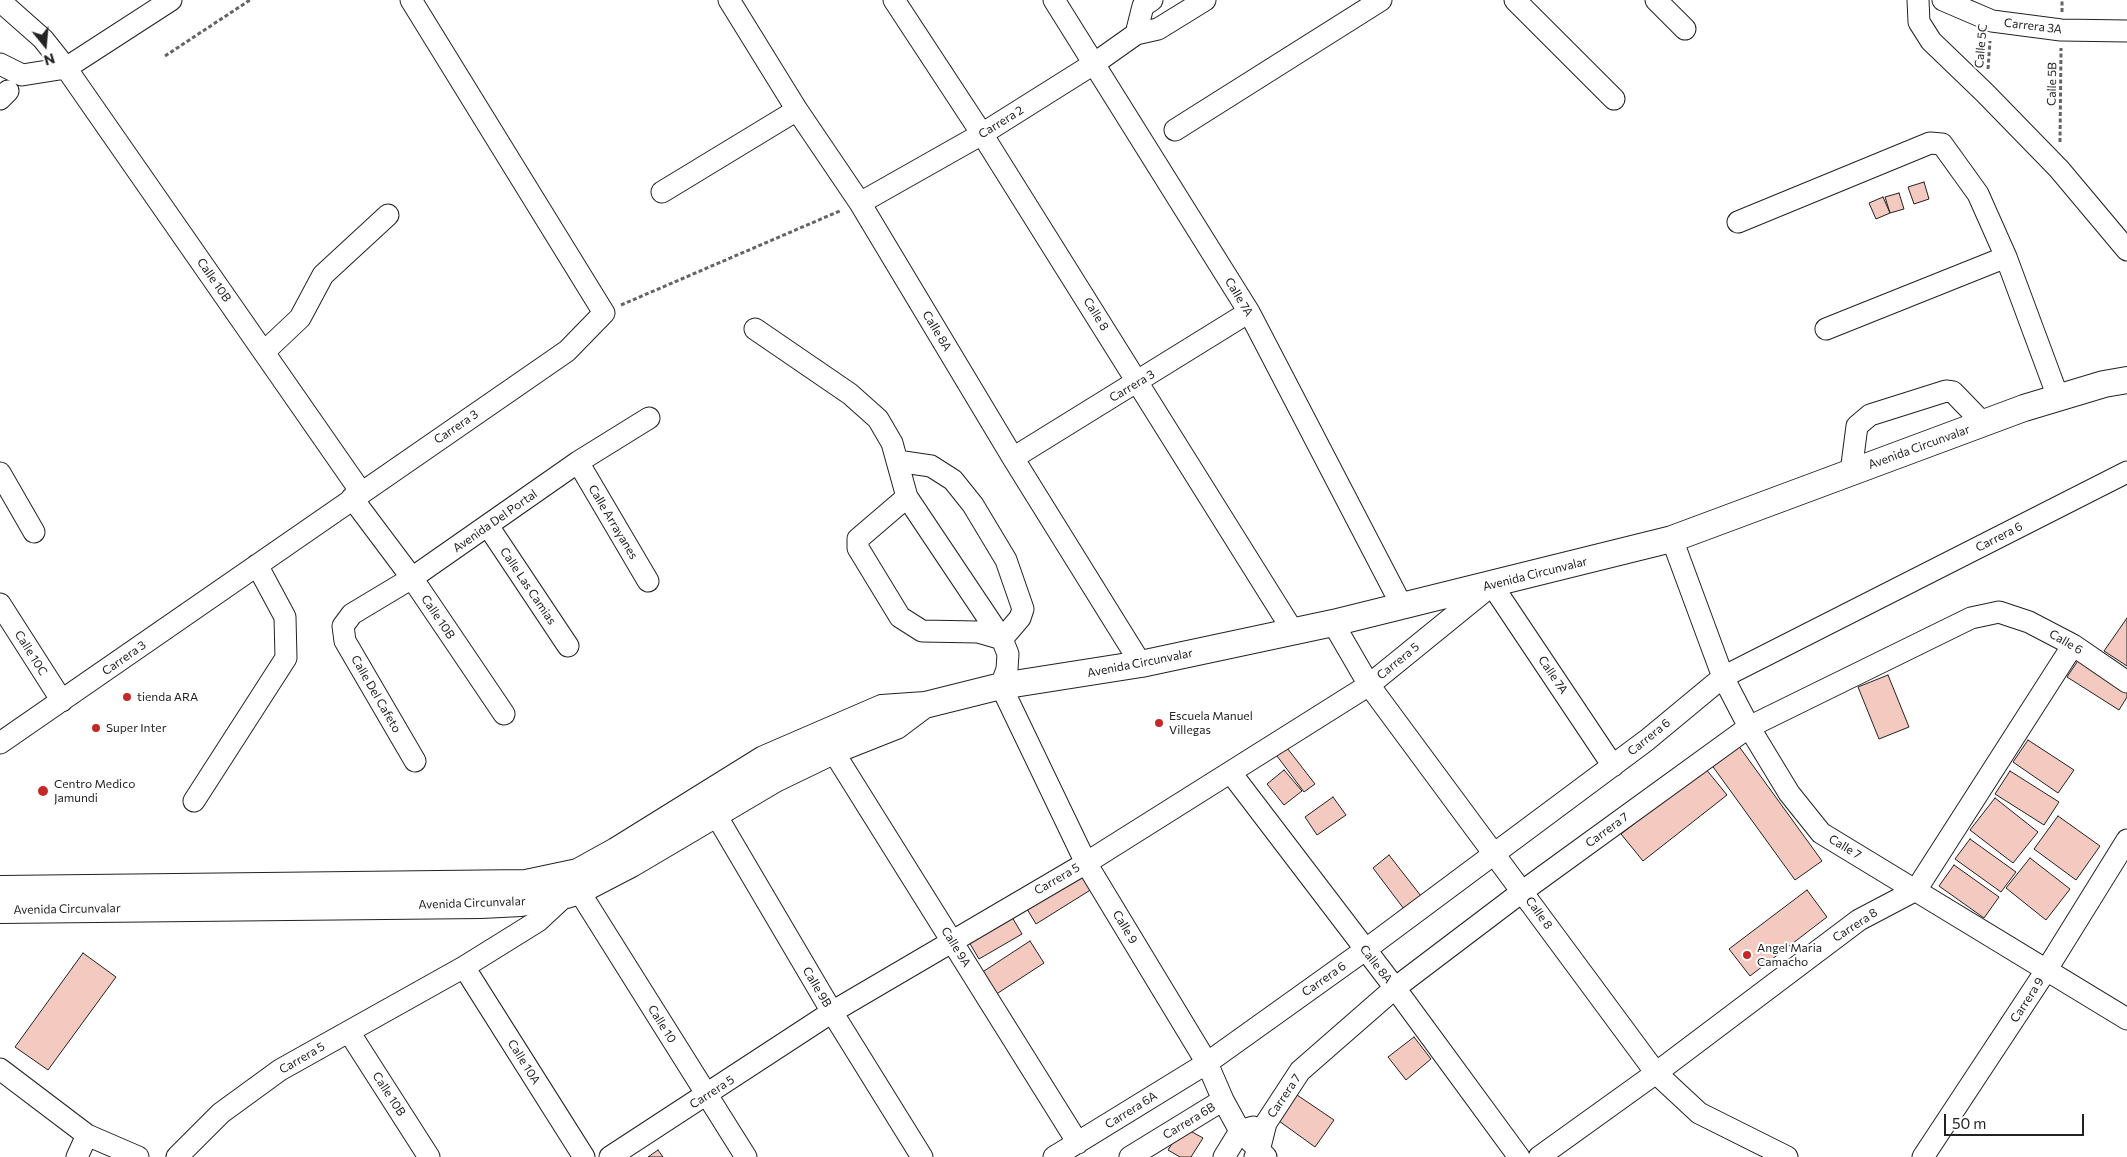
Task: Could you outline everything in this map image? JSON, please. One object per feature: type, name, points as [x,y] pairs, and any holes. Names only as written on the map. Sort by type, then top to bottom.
[{"type":"main road","name":"Avenida Circunvalar","points":[[0,889],[526,883],[578,872],[616,851],[764,759],[882,708],[925,705],[1001,686],[1141,664],[1333,623],[1672,539],[1983,423],[2058,397],[2127,380]]},
{"type":"main road","name":"Avenida Circunvalar","points":[[0,910],[481,905],[521,903],[573,893],[632,864],[775,779],[833,751],[896,726],[925,705]]},
{"type":"street","points":[[0,64],[22,76],[66,68],[171,0]]},
{"type":"street","points":[[411,0],[604,313]]},
{"type":"street","name":"Calle 8A","points":[[729,0],[797,110],[860,203],[1013,458],[1141,664]]},
{"type":"street","name":"Calle 8","points":[[894,0],[982,134],[1293,631]]},
{"type":"street","name":"Calle 7A","points":[[1054,0],[1249,312],[1402,606]]},
{"type":"street","points":[[1136,34],[1143,6],[1152,0]]},
{"type":"street","name":"Carrera 2","points":[[860,203],[982,134],[1095,63],[1136,34],[1158,29],[1204,0]]},
{"type":"street","points":[[1174,130],[1381,0]]},
{"type":"street","points":[[1514,0],[1614,99]]},
{"type":"street","points":[[1656,0],[1685,29]]},
{"type":"street","points":[[1918,0],[1919,22],[1931,41],[2060,168],[2127,250]]},
{"type":"street","name":"Carrera 3A","points":[[1943,0],[1992,21],[2061,30],[2127,31]]},
{"type":"street","name":"Calle 10B","points":[[0,1],[43,39],[66,68],[264,352],[412,578],[504,714]]},
{"type":"street","points":[[662,192],[797,110]]},
{"type":"street","points":[[1738,222],[1930,143],[1942,144],[1978,194],[2006,257],[2058,397]]},
{"type":"street","points":[[264,352],[300,318],[323,275],[388,215]]},
{"type":"street","points":[[1826,329],[2006,257]]},
{"type":"street","name":"Carrera 3","points":[[1013,458],[1249,312]]},
{"type":"street","name":"Carrera 3","points":[[0,743],[567,351],[604,313]]},
{"type":"street","points":[[756,329],[850,394],[878,419],[892,443],[907,497],[1002,639],[1008,654],[1007,670],[1001,686]]},
{"type":"street","points":[[1851,472],[1858,426],[1870,415],[1946,391],[1953,392],[1983,423]]},
{"type":"street","name":"Avenida Del Portal","points":[[344,626],[352,614],[412,578],[578,462],[649,418]]},
{"type":"street","points":[[897,461],[931,466],[953,480],[973,506],[1006,560],[1023,609],[1020,618],[1002,639]]},
{"type":"street","name":"Calle Arrayanes","points":[[578,462],[648,581]]},
{"type":"street","name":"Carrera 6","points":[[1207,1062],[1365,950],[1613,766],[1723,676],[2127,472]]},
{"type":"street","points":[[0,473],[34,532]]},
{"type":"street","points":[[907,497],[858,539],[858,548],[900,617],[922,631],[978,632],[1002,639]]},
{"type":"street","name":"Calle Las Camias","points":[[488,526],[568,646]]},
{"type":"street","name":"Calle 7","points":[[1672,539],[1723,676],[1749,727],[1789,793],[1821,833],[2127,1019]]},
{"type":"street","points":[[194,801],[286,658],[285,616],[257,565]]},
{"type":"street","name":"Calle 7A","points":[[1492,585],[1613,766]]},
{"type":"street","name":"Carrera 5","points":[[610,1157],[832,1012],[1086,863],[1368,685],[1492,585]]},
{"type":"street","name":"Calle 10C","points":[[0,604],[62,701]]},
{"type":"street","name":"Calle 6","points":[[1999,612],[2029,622],[2073,645],[2127,682]]},
{"type":"street","name":"Carrera 7","points":[[1260,1155],[1266,1123],[1300,1072],[1396,988],[1523,891],[1749,727],[1971,618],[1999,612]]},
{"type":"street","name":"Calle 8","points":[[1333,623],[1368,685],[1523,891],[1656,1073],[1699,1113],[1787,1157]]},
{"type":"street","name":"Calle Del Cafeto","points":[[344,626],[345,641],[414,761]]},
{"type":"street","name":"Carrera 8","points":[[1539,1157],[1656,1073],[1859,920],[1916,890],[2073,645]]},
{"type":"street","name":"Calle 9","points":[[1001,686],[1086,863],[1207,1062],[1223,1100],[1240,1131],[1260,1155]]},
{"type":"street","name":"Calle 9A","points":[[833,751],[1078,1143]]},
{"type":"street","name":"Calle 8A","points":[[1231,773],[1396,988],[1519,1157]]},
{"type":"street","name":"Calle 9B","points":[[716,815],[832,1012],[922,1157]]},
{"type":"street","name":"Carrera 9","points":[[1923,1157],[2047,970],[2127,840]]},
{"type":"street","name":"Carrera 5","points":[[177,1157],[221,1113],[280,1070],[464,967],[538,921],[573,893]]},
{"type":"street","name":"Calle 10","points":[[573,893],[746,1157]]},
{"type":"street","name":"Calle 10A","points":[[464,967],[584,1157]]},
{"type":"street","name":"Calle 10B","points":[[349,1032],[429,1157]]},
{"type":"street","name":"Carrera 6A","points":[[1054,1157],[1207,1062]]},
{"type":"street","points":[[0,1069],[87,1135],[138,1157]]},
{"type":"street","name":"Carrera 6B","points":[[1130,1157],[1223,1100]]},
{"type":"street","name":"Carrera 7","points":[[1240,1131],[1266,1123]]},
{"type":"street","points":[[1224,1157],[1240,1131]]},
{"type":"street","points":[[77,1157],[87,1135]]},
{"type":"path","points":[[165,56],[250,0]]},
{"type":"path","name":"Calle 5B","points":[[2060,168],[2062,0]]},
{"type":"path","name":"Calle 5C","points":[[1985,93],[1992,21]]},
{"type":"path","points":[[604,313],[860,203]]},
{"type":"building","points":[[1924,182],[1929,199],[1914,204],[1908,187]]},
{"type":"building","points":[[1899,193],[1904,209],[1890,213],[1885,197]]},
{"type":"building","points":[[1883,197],[1890,213],[1876,219],[1869,203]]},
{"type":"building","points":[[2127,618],[2127,666],[2104,651]]},
{"type":"building","points":[[2079,659],[2127,690],[2127,697],[2119,710],[2067,677]]},
{"type":"building","points":[[1888,675],[1909,727],[1879,739],[1858,687]]},
{"type":"building","points":[[2028,740],[2074,770],[2058,793],[2013,762]]},
{"type":"building","points":[[1284,744],[1315,784],[1304,792],[1274,752]]},
{"type":"building","points":[[1738,745],[1822,861],[1795,880],[1711,764]]},
{"type":"building","points":[[1705,768],[1727,795],[1643,861],[1621,834]]},
{"type":"building","points":[[1284,770],[1302,791],[1284,805],[1267,784]]},
{"type":"building","points":[[2010,771],[2059,802],[2044,825],[1995,794]]},
{"type":"building","points":[[1333,797],[1346,815],[1317,835],[1305,817]]},
{"type":"building","points":[[1995,798],[2038,832],[2013,863],[1970,830]]},
{"type":"building","points":[[2058,816],[2100,846],[2076,880],[2034,849]]},
{"type":"building","points":[[1970,839],[2016,872],[2001,892],[1955,859]]},
{"type":"building","points":[[1389,855],[1421,896],[1404,909],[1373,868]]},
{"type":"building","points":[[2030,858],[2070,889],[2046,920],[2006,888]]},
{"type":"building","points":[[1954,865],[1999,897],[1984,918],[1939,886]]},
{"type":"building","points":[[1079,869],[1092,889],[1036,924],[1024,904]]},
{"type":"building","points":[[1807,890],[1827,917],[1750,976],[1729,949]]},
{"type":"building","points":[[1009,912],[1022,934],[979,959],[966,937]]},
{"type":"building","points":[[1030,941],[1044,963],[995,995],[981,973]]},
{"type":"building","points":[[83,953],[116,977],[48,1070],[15,1047]]},
{"type":"building","points":[[1414,1037],[1431,1059],[1406,1080],[1388,1057]]},
{"type":"building","points":[[1297,1095],[1334,1120],[1315,1147],[1279,1121]]},
{"type":"building","points":[[1183,1127],[1203,1138],[1191,1157],[1180,1157],[1168,1150]]},
{"type":"building","points":[[658,1150],[663,1157],[648,1157]]},
{"type":"place","name":"tienda ARA","points":[[127,697]]},
{"type":"place","name":"Escuela Manuel Villegas","points":[[1159,723]]},
{"type":"place","name":"Super Inter","points":[[96,728]]},
{"type":"place","name":"Centro Medico Jamundi","points":[[43,791]]},
{"type":"place","name":"Angel Maria Camacho","points":[[1747,955]]}]
